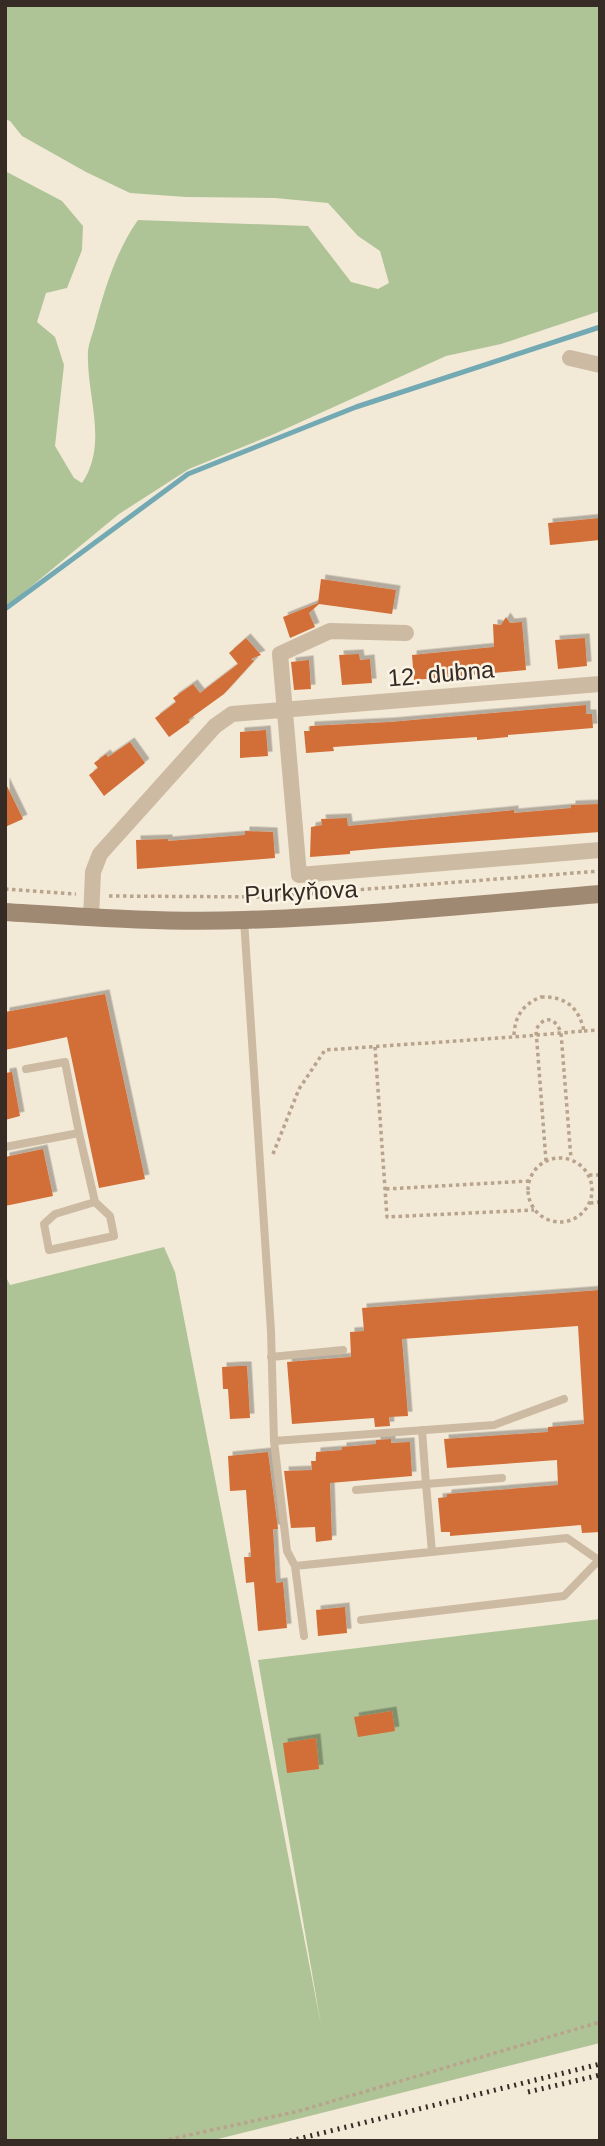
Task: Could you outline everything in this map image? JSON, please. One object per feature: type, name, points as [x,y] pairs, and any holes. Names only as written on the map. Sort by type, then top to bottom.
[{"type":"street","points":[[570,358],[600,365]]},
{"type":"street","name":"12. dubna","points":[[286,709],[280,654],[286,650],[331,631],[405,633]]},
{"type":"street","name":"12. dubna","points":[[91,918],[93,872],[100,854],[215,726],[232,714],[600,684]]},
{"type":"street","name":"Purkyňova","points":[[286,709],[299,874],[600,850]]},
{"type":"street","name":"Purkyňova","points":[[5,912],[91,918],[244,920],[600,894]]},
{"type":"lane","points":[[244,920],[274,1441],[287,1551],[295,1566],[304,1636]]},
{"type":"lane","points":[[26,1069],[65,1062],[95,1202],[110,1216],[114,1236],[49,1250],[44,1224],[55,1214],[95,1202]]},
{"type":"lane","points":[[5,1147],[79,1133]]},
{"type":"lane","points":[[271,1357],[343,1350]]},
{"type":"lane","points":[[274,1441],[494,1425],[564,1399]]},
{"type":"lane","points":[[422,1430],[432,1552]]},
{"type":"lane","points":[[356,1490],[502,1478]]},
{"type":"lane","points":[[295,1566],[567,1538],[599,1560],[564,1596],[361,1620]]},
{"type":"path","points":[[514,1037],[516,1018],[522,1009],[541,997],[565,1000],[575,1008],[584,1031]]},
{"type":"path","points":[[546,1161],[536,1035],[540,1023],[545,1019],[553,1020],[561,1033],[571,1159]]},
{"type":"path","points":[[272,1155],[299,1089],[325,1050],[600,1030]]},
{"type":"path","points":[[375,1046],[387,1217],[534,1210]]},
{"type":"path","points":[[571,1159],[581,1165],[589,1175],[592,1183],[590,1203],[583,1214],[574,1220],[563,1223],[543,1218],[534,1210],[528,1194],[529,1181],[532,1174],[546,1161],[571,1159]]},
{"type":"path","points":[[589,1175],[600,1175]]},
{"type":"path","points":[[386,1189],[529,1181]]},
{"type":"path","points":[[590,1203],[600,1202]]},
{"type":"path","points":[[162,2141],[299,2111],[600,2022]]},
{"type":"green space","points":[[5,5],[600,5],[600,311],[501,344],[446,356],[272,435],[189,469],[119,514],[5,608],[5,171],[62,201],[83,226],[82,250],[67,288],[46,293],[37,322],[55,337],[64,365],[55,446],[74,478],[82,483],[90,468],[95,436],[88,368],[89,348],[112,270],[123,244],[138,220],[308,226],[351,282],[378,289],[389,283],[380,251],[358,236],[328,203],[275,198],[130,193],[22,136],[10,121],[5,119]]},
{"type":"green space","points":[[164,1247],[175,1272],[321,2025],[258,1660],[600,1619],[600,2043],[210,2141],[5,2141],[5,1275],[10,1285]]},
{"type":"building","points":[[600,518],[600,540],[550,545],[548,523]]},
{"type":"building","points":[[321,579],[396,590],[392,614],[319,604],[309,613],[315,627],[290,638],[283,617],[318,603]]},
{"type":"building","points":[[506,617],[510,623],[522,622],[526,670],[414,680],[412,655],[494,647],[493,624],[501,625]]},
{"type":"building","points":[[246,638],[261,655],[251,659],[254,661],[224,694],[169,737],[155,718],[176,702],[173,698],[193,684],[200,693],[238,664],[229,653]]},
{"type":"building","points":[[585,638],[587,666],[558,669],[555,640]]},
{"type":"building","points":[[359,654],[360,660],[370,659],[372,683],[342,685],[339,655]]},
{"type":"building","points":[[309,660],[311,689],[294,690],[291,662]]},
{"type":"building","points":[[586,705],[586,714],[592,714],[593,728],[477,740],[477,737],[333,747],[334,751],[306,753],[304,731],[310,731],[310,726]]},
{"type":"building","points":[[266,730],[268,756],[240,758],[240,732]]},
{"type":"building","points":[[130,742],[145,763],[104,796],[89,775],[98,768],[94,763]]},
{"type":"building","points":[[5,782],[23,819],[5,827]]},
{"type":"building","points":[[600,804],[600,832],[384,848],[310,857],[311,827],[322,825],[321,819],[347,818],[348,826]]},
{"type":"building","points":[[245,831],[273,832],[275,858],[137,869],[136,840],[168,841],[245,835]]},
{"type":"building","points":[[105,994],[145,1179],[99,1188],[67,1037],[5,1050],[5,1012]]},
{"type":"building","points":[[12,1072],[20,1116],[5,1120],[5,1073]]},
{"type":"building","points":[[43,1149],[53,1196],[5,1206],[5,1157]]},
{"type":"building","points":[[600,1290],[600,1532],[582,1533],[581,1525],[450,1536],[450,1532],[441,1532],[438,1498],[447,1497],[447,1494],[558,1485],[557,1460],[447,1468],[444,1439],[548,1432],[548,1427],[584,1424],[578,1326],[402,1339],[408,1416],[389,1417],[390,1426],[375,1427],[374,1418],[292,1424],[287,1362],[351,1357],[350,1332],[364,1331],[362,1308]]},
{"type":"building","points":[[247,1366],[250,1418],[230,1419],[228,1389],[223,1389],[222,1367]]},
{"type":"building","points":[[391,1439],[391,1443],[410,1442],[412,1476],[330,1483],[332,1540],[316,1542],[315,1527],[291,1528],[284,1471],[312,1470],[311,1461],[316,1461],[316,1452],[342,1450],[342,1447],[376,1444],[376,1440]]},
{"type":"building","points":[[268,1452],[278,1529],[273,1529],[276,1583],[283,1582],[287,1628],[258,1631],[254,1582],[246,1583],[244,1557],[251,1557],[246,1490],[230,1491],[228,1456]]},
{"type":"building","points":[[345,1607],[347,1633],[318,1636],[316,1610]]},
{"type":"building","points":[[392,1711],[395,1731],[358,1737],[354,1717]]},
{"type":"building","points":[[316,1738],[319,1769],[287,1773],[283,1743]]},
{"type":"waterway","points":[[5,609],[188,474],[356,407],[600,327]]},
{"type":"railway","points":[[290,2141],[600,2064]]},
{"type":"railway","points":[[528,2092],[600,2075]]}]
